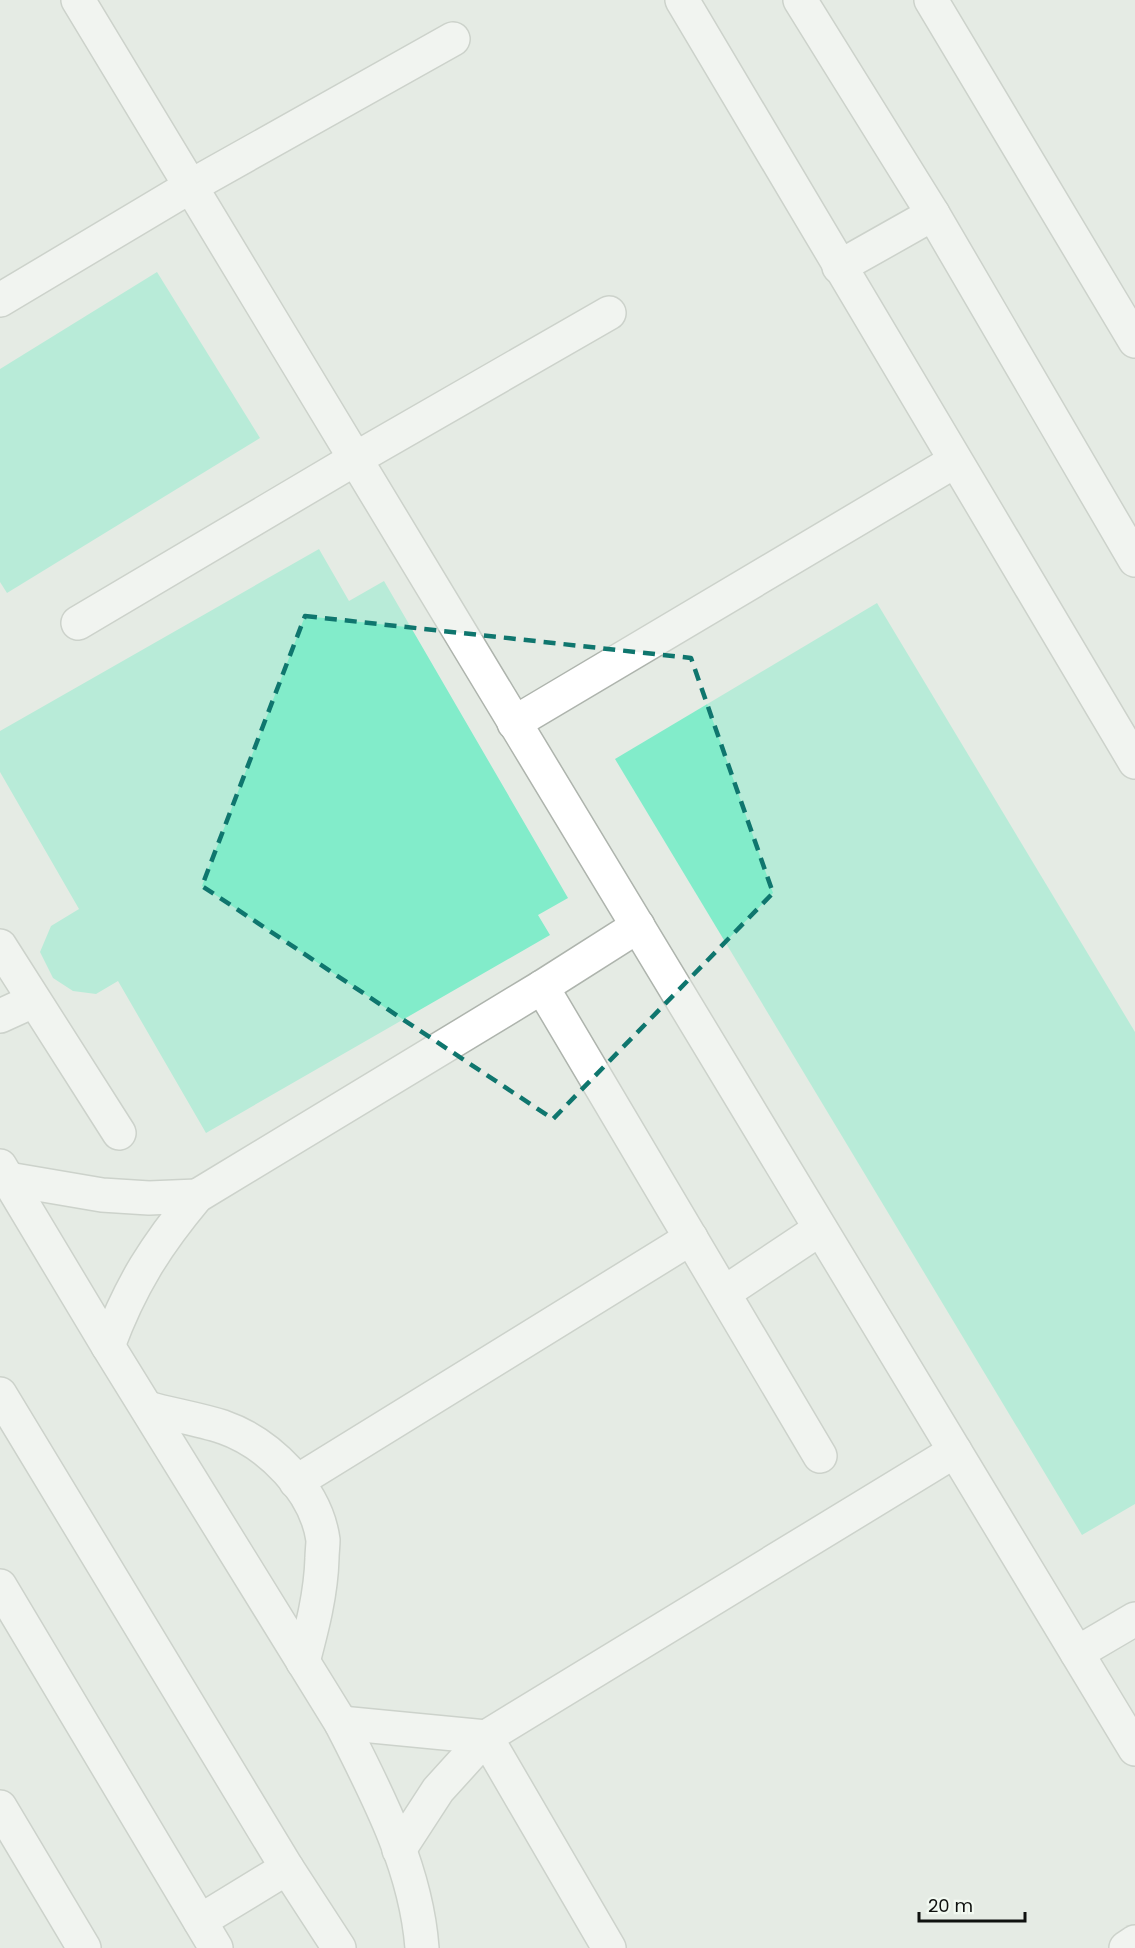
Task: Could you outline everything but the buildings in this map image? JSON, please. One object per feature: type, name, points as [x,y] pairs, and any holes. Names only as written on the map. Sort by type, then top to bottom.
[{"type":"lane","points":[[78,0],[1135,1749]]},
{"type":"lane","points":[[682,0],[1135,762]]},
{"type":"lane","points":[[800,0],[933,214],[1135,560]]},
{"type":"lane","points":[[931,0],[1135,341]]},
{"type":"lane","points":[[0,300],[191,186],[453,39]]},
{"type":"lane","points":[[839,267],[933,214]]},
{"type":"lane","points":[[78,623],[355,459],[609,313]]},
{"type":"lane","points":[[514,723],[955,462]]},
{"type":"lane","points":[[108,1346],[122,1308],[143,1268],[168,1231],[197,1197],[638,926]]},
{"type":"lane","points":[[1,953],[119,1133]]},
{"type":"lane","points":[[542,987],[820,1456]]},
{"type":"lane","points":[[0,1016],[33,1001]]},
{"type":"lane","points":[[4,1173],[102,1195],[149,1198],[197,1197]]},
{"type":"lane","points":[[4,1173],[341,1723],[374,1788],[399,1850],[420,1923],[422,1948]]},
{"type":"lane","points":[[724,1293],[820,1228]]},
{"type":"lane","points":[[296,1482],[691,1238]]},
{"type":"lane","points":[[0,1394],[339,1948]]},
{"type":"lane","points":[[147,1408],[224,1428],[251,1442],[276,1459],[296,1482],[312,1507],[323,1540],[322,1577],[303,1662]]},
{"type":"lane","points":[[399,1850],[438,1790],[486,1737],[955,1451]]},
{"type":"lane","points":[[0,1586],[208,1935],[288,1868]]},
{"type":"lane","points":[[1077,1653],[1135,1618]]},
{"type":"lane","points":[[341,1723],[413,1732],[486,1737]]},
{"type":"lane","points":[[486,1737],[609,1948]]},
{"type":"lane","points":[[0,1807],[84,1948]]},
{"type":"lane","points":[[1126,1948],[1135,1942]]},
{"type":"highlighted area","points":[[305,616],[691,658],[773,893],[553,1119],[202,886]]}]
